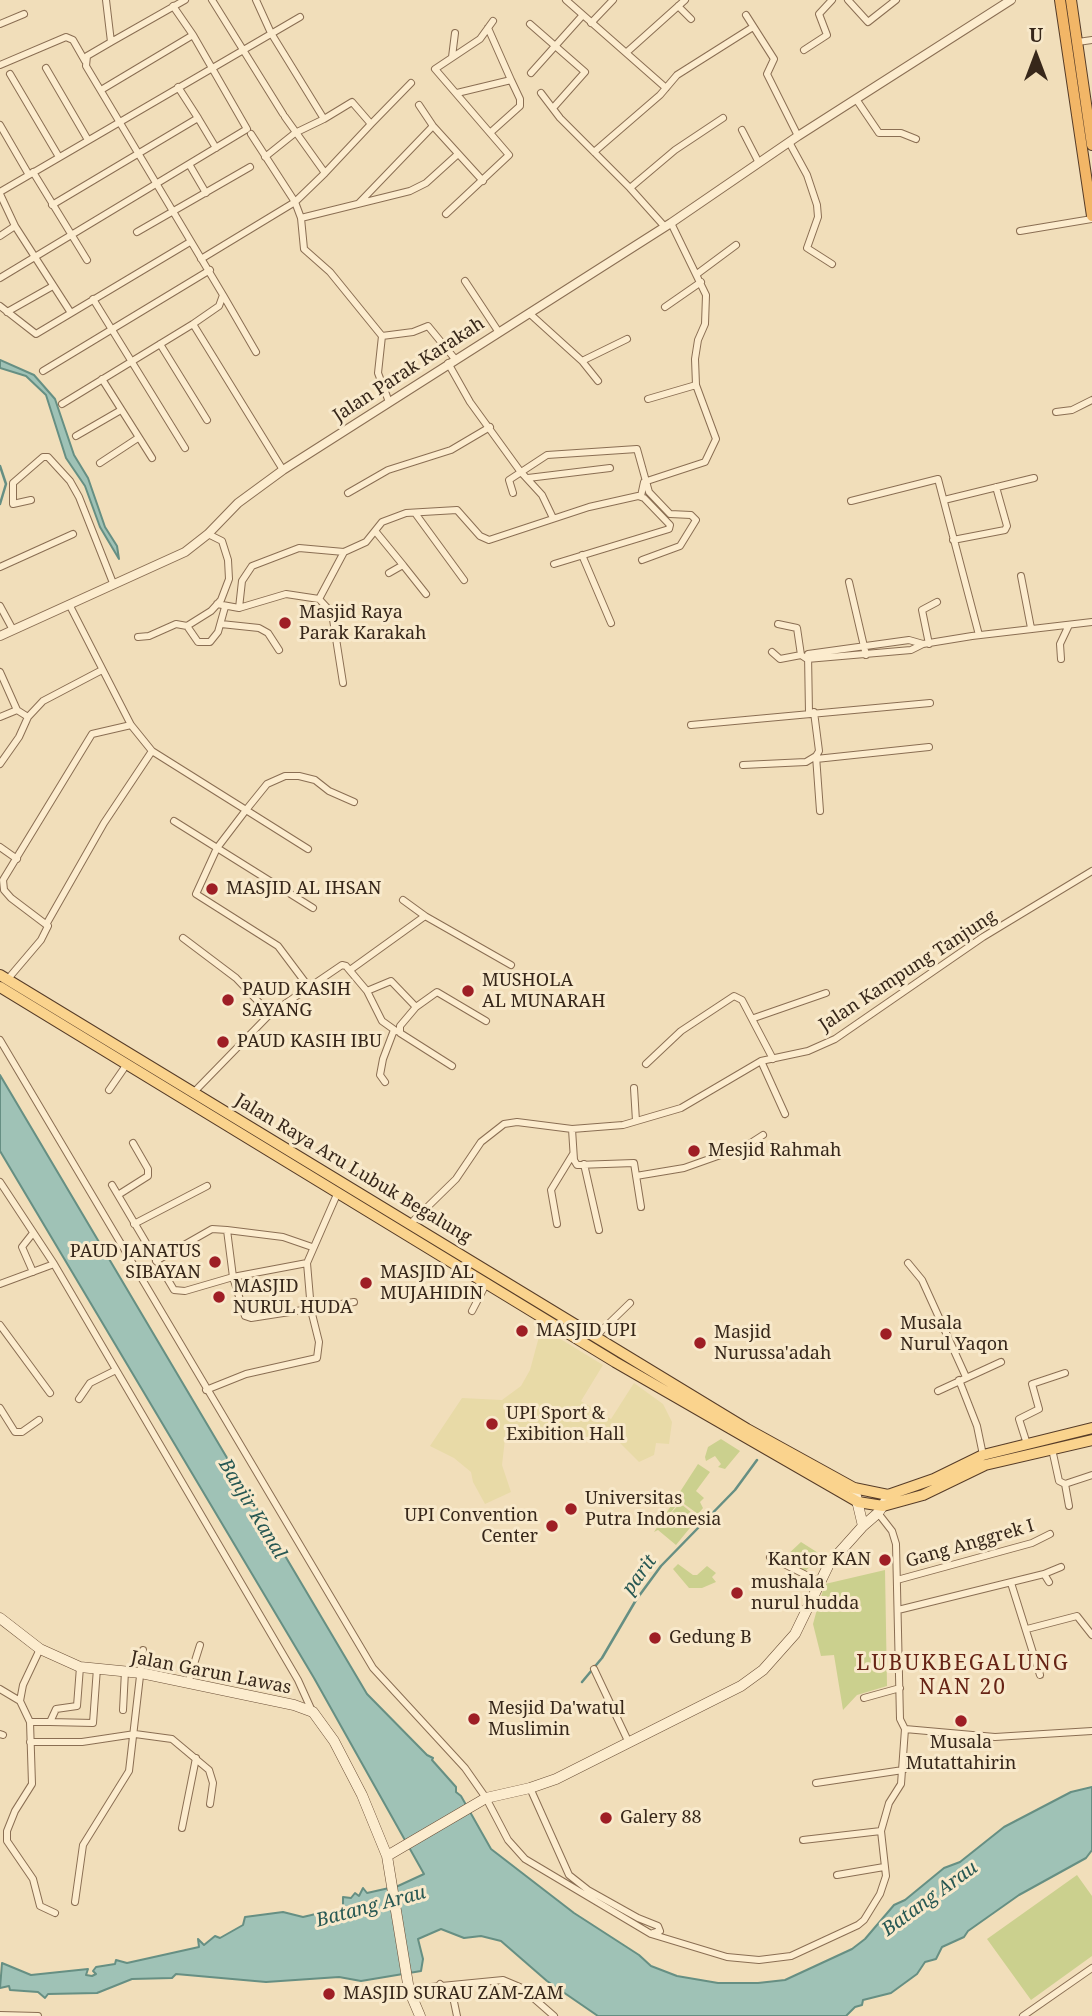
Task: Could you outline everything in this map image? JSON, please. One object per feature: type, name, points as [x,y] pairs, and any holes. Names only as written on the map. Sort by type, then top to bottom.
[{"type":"highway","points":[[1071,1],[1092,145]]},
{"type":"highway","points":[[1071,1],[1092,217]]},
{"type":"main road","name":"Jalan Raya Aru Lubuk Begalung","points":[[2,981],[127,1064],[141,1066],[194,1092],[253,1136],[410,1224],[544,1311],[858,1502],[881,1510]]},
{"type":"main road","name":"Jalan Raya Aru Lubuk Begalung","points":[[2,981],[253,1136],[338,1192],[487,1282],[595,1337],[745,1433],[854,1488],[888,1495]]},
{"type":"main road","points":[[387,1856],[486,1798],[530,1788],[629,1744],[741,1686],[763,1670],[795,1634],[829,1564],[863,1525],[881,1510],[923,1495],[985,1465],[1051,1446],[1092,1429]]},
{"type":"main road","points":[[881,1510],[888,1495],[934,1479],[983,1455],[1027,1446],[1051,1446],[1092,1440]]},
{"type":"main road","points":[[854,1488],[863,1525]]},
{"type":"main road","name":"Jalan Garun Lawas","points":[[0,1618],[40,1649],[80,1667],[141,1673],[294,1705],[313,1712]]},
{"type":"main road","points":[[313,1712],[340,1751],[387,1856],[409,1990],[420,2016]]},
{"type":"street","points":[[106,0],[111,42]]},
{"type":"street","points":[[85,61],[87,56],[185,0]]},
{"type":"street","points":[[212,0],[295,133],[325,173]]},
{"type":"street","points":[[256,0],[271,33],[324,119]]},
{"type":"street","points":[[566,0],[666,88]]},
{"type":"street","points":[[591,23],[614,0]]},
{"type":"street","points":[[627,52],[685,0]]},
{"type":"street","points":[[804,50],[827,35],[819,14],[832,0]]},
{"type":"street","points":[[848,0],[868,22],[896,0]]},
{"type":"street","name":"Jalan Parak Karakah","points":[[0,636],[185,552],[208,534],[239,503],[283,470],[668,225],[798,136],[1010,0]]},
{"type":"street","points":[[0,278],[247,129],[212,66],[173,6]]},
{"type":"street","points":[[678,6],[691,19]]},
{"type":"street","points":[[0,24],[24,14]]},
{"type":"street","points":[[746,15],[774,59],[767,74],[798,136]]},
{"type":"street","points":[[71,313],[15,226],[0,193],[300,16]]},
{"type":"street","points":[[531,73],[582,16]]},
{"type":"street","points":[[446,214],[509,155],[435,69],[480,39],[491,24],[520,99],[520,106],[491,132]]},
{"type":"street","points":[[530,24],[585,72],[553,108]]},
{"type":"street","points":[[594,152],[677,75],[753,27]]},
{"type":"street","points":[[452,57],[455,33]]},
{"type":"street","points":[[101,90],[193,35]]},
{"type":"street","points":[[0,65],[66,37],[73,40],[155,185],[210,270],[256,352]]},
{"type":"street","points":[[1078,42],[1092,40]]},
{"type":"street","points":[[46,68],[88,139]]},
{"type":"street","points":[[10,74],[59,156]]},
{"type":"street","points":[[457,93],[511,80]]},
{"type":"street","points":[[201,259],[295,202],[411,83]]},
{"type":"street","points":[[177,87],[216,148]]},
{"type":"street","points":[[541,93],[594,152],[668,225],[697,274],[706,295],[707,310],[695,359],[696,385],[714,429],[716,439],[713,450],[699,465],[644,482]]},
{"type":"street","points":[[856,99],[879,134],[901,133],[916,139]]},
{"type":"street","points":[[265,158],[295,133],[352,102],[371,124]]},
{"type":"street","points":[[419,105],[433,126],[483,181]]},
{"type":"street","points":[[52,205],[198,118]]},
{"type":"street","points":[[630,188],[675,150],[723,118]]},
{"type":"street","points":[[0,125],[87,260]]},
{"type":"street","points":[[359,203],[433,126]]},
{"type":"street","points":[[742,130],[759,163]]},
{"type":"street","points":[[251,134],[295,202],[301,218],[304,249],[330,272],[382,336],[378,373],[389,402]]},
{"type":"street","points":[[789,142],[807,175],[817,205],[818,217],[807,248],[832,264]]},
{"type":"street","points":[[301,218],[359,203],[375,202],[418,188],[458,154]]},
{"type":"street","points":[[189,164],[206,193]]},
{"type":"street","points":[[138,232],[250,167]]},
{"type":"street","points":[[1020,230],[1092,217]]},
{"type":"street","points":[[0,236],[15,226]]},
{"type":"street","points":[[0,306],[36,334],[190,242]]},
{"type":"street","points":[[697,274],[736,245]]},
{"type":"street","points":[[43,371],[210,270]]},
{"type":"street","points":[[465,281],[498,331]]},
{"type":"street","points":[[665,307],[701,282]]},
{"type":"street","points":[[7,312],[53,286]]},
{"type":"street","points":[[62,404],[193,324],[219,306],[223,295]]},
{"type":"street","points":[[93,299],[185,448]]},
{"type":"street","points":[[529,313],[582,361],[598,381]]},
{"type":"street","points":[[193,324],[283,470]]},
{"type":"street","points":[[382,336],[413,332],[429,326],[452,361],[470,402],[520,471],[542,495],[553,518]]},
{"type":"street","points":[[582,361],[627,339]]},
{"type":"street","points":[[160,344],[207,420]]},
{"type":"street","points":[[102,379],[152,458]]},
{"type":"street","points":[[648,399],[696,385]]},
{"type":"street","points":[[1056,412],[1072,410],[1092,400]]},
{"type":"street","points":[[76,436],[121,410]]},
{"type":"street","points":[[348,493],[388,471],[451,450],[490,427]]},
{"type":"street","points":[[100,463],[138,438]]},
{"type":"street","points":[[513,493],[508,481],[547,455],[634,449],[640,452],[644,482],[641,496]]},
{"type":"street","points":[[31,500],[13,504],[13,482],[43,457],[48,457],[70,481],[79,497],[113,583]]},
{"type":"street","points":[[528,478],[610,468]]},
{"type":"street","points":[[851,501],[934,478],[941,484],[979,635]]},
{"type":"street","points":[[944,500],[1034,478]]},
{"type":"street","points":[[642,560],[680,547],[696,520],[691,514],[670,514],[644,482]]},
{"type":"street","points":[[953,540],[1005,530],[1007,526],[996,487]]},
{"type":"street","points":[[239,608],[242,581],[252,566],[299,548],[344,552],[366,542],[382,522],[391,517],[457,510],[480,536],[489,540],[553,518],[641,496]]},
{"type":"street","points":[[554,564],[669,529],[669,522],[641,496]]},
{"type":"street","points":[[415,513],[464,580]]},
{"type":"street","points":[[376,532],[426,594]]},
{"type":"street","points":[[0,566],[73,534]]},
{"type":"street","points":[[138,637],[149,636],[176,624],[187,626],[217,604],[229,579],[228,560],[222,541],[208,534]]},
{"type":"street","points":[[319,599],[344,552]]},
{"type":"street","points":[[583,555],[611,623]]},
{"type":"street","points":[[389,573],[403,565]]},
{"type":"street","points":[[1021,576],[1031,628]]},
{"type":"street","points":[[849,582],[866,655]]},
{"type":"street","points":[[217,604],[239,608],[286,594],[319,599],[332,613],[343,683]]},
{"type":"street","points":[[926,644],[922,610],[937,603]]},
{"type":"street","points":[[69,604],[131,725],[152,751],[308,849]]},
{"type":"street","points":[[0,606],[13,630]]},
{"type":"street","points":[[187,626],[194,639],[202,643],[214,639],[222,624],[225,607]]},
{"type":"street","points":[[772,652],[780,659],[866,655],[911,650],[926,644],[979,635],[1092,622]]},
{"type":"street","points":[[222,624],[259,628],[268,633],[279,650]]},
{"type":"street","points":[[778,624],[797,628],[804,657],[818,751],[816,757],[820,811]]},
{"type":"street","points":[[1061,659],[1060,645],[1069,625]]},
{"type":"street","points":[[804,657],[810,653],[909,640],[926,644]]},
{"type":"street","points":[[0,764],[28,717],[53,694],[102,670]]},
{"type":"street","points":[[0,672],[18,710],[28,717]]},
{"type":"street","points":[[691,725],[930,703]]},
{"type":"street","points":[[0,717],[18,710]]},
{"type":"street","points":[[47,923],[4,890],[3,880],[92,734],[131,725]]},
{"type":"street","points":[[743,765],[806,762],[816,757],[929,747]]},
{"type":"street","points":[[0,752],[10,751]]},
{"type":"street","points":[[2,981],[48,930],[47,923],[104,823],[152,751]]},
{"type":"street","points":[[308,986],[278,946],[197,894],[196,890],[217,848],[267,784],[285,776],[315,780],[329,791],[354,802]]},
{"type":"street","points":[[174,821],[313,908]]},
{"type":"street","points":[[0,847],[17,859]]},
{"type":"street","name":"Jalan Kampung Tanjung","points":[[410,1224],[456,1179],[481,1142],[504,1124],[517,1122],[572,1129],[636,1121],[681,1108],[761,1061],[808,1051],[835,1039],[984,937],[1092,871]]},
{"type":"street","points":[[403,900],[425,916],[511,965]]},
{"type":"street","points":[[350,970],[425,916]]},
{"type":"street","points":[[183,939],[236,978],[270,1014]]},
{"type":"street","points":[[194,1092],[270,1014],[340,965],[350,970],[367,991],[382,1021],[452,1066]]},
{"type":"street","points":[[367,991],[393,982],[416,1007]]},
{"type":"street","points":[[385,1082],[380,1075],[383,1059],[397,1031],[416,1007],[437,992],[486,1021]]},
{"type":"street","points":[[754,1018],[827,993]]},
{"type":"street","points":[[646,1064],[681,1031],[734,996],[742,1000],[754,1018],[773,1059]]},
{"type":"street","points":[[0,1040],[373,1668],[465,1768],[486,1798],[508,1840],[526,1858],[651,1934],[727,1957],[759,1960],[791,1956],[864,1920],[885,1881],[881,1831],[889,1804],[901,1784],[905,1729]]},
{"type":"street","points":[[761,1061],[785,1114]]},
{"type":"street","points":[[109,1090],[127,1064]]},
{"type":"street","points":[[634,1088],[636,1121]]},
{"type":"street","points":[[572,1129],[574,1162],[632,1162],[641,1207]]},
{"type":"street","points":[[636,1176],[684,1168],[746,1146],[763,1135]]},
{"type":"street","points":[[118,1195],[148,1176],[148,1169],[133,1143]]},
{"type":"street","points":[[557,1224],[551,1190],[574,1152]]},
{"type":"street","points":[[584,1164],[599,1230]]},
{"type":"street","points":[[0,1182],[54,1264],[114,1371],[298,1680],[313,1712]]},
{"type":"street","points":[[112,1185],[171,1287],[176,1291],[307,1263]]},
{"type":"street","points":[[134,1224],[207,1186]]},
{"type":"street","points":[[206,1390],[246,1374],[317,1359],[319,1342],[311,1310],[307,1263],[338,1192]]},
{"type":"street","points":[[156,1261],[212,1229],[283,1237],[312,1247]]},
{"type":"street","points":[[227,1230],[233,1277],[243,1312],[248,1317],[354,1302]]},
{"type":"street","points":[[33,1233],[22,1247],[33,1272]]},
{"type":"street","points":[[908,1263],[922,1280],[962,1378],[983,1455]]},
{"type":"street","points":[[0,1284],[54,1264]]},
{"type":"street","points":[[472,1311],[487,1282]]},
{"type":"street","points":[[595,1337],[629,1303]]},
{"type":"street","points":[[0,1325],[50,1393]]},
{"type":"street","points":[[938,1391],[1000,1362]]},
{"type":"street","points":[[79,1399],[90,1383],[114,1371]]},
{"type":"street","points":[[1027,1446],[1019,1421],[1039,1409],[1032,1384],[1066,1373]]},
{"type":"street","points":[[0,1408],[15,1432],[22,1432],[39,1420]]},
{"type":"street","points":[[1051,1446],[1059,1481],[1065,1484],[1092,1475]]},
{"type":"street","points":[[1065,1484],[1069,1506]]},
{"type":"street","points":[[881,1510],[896,1544],[901,1726],[905,1729],[995,1737],[1092,1731]]},
{"type":"street","name":"Gang Anggrek I","points":[[897,1580],[1032,1544],[1050,1534]]},
{"type":"street","points":[[770,1557],[820,1582]]},
{"type":"street","points":[[898,1610],[1011,1583],[1061,1567]]},
{"type":"street","points":[[1044,1574],[1049,1582]]},
{"type":"street","points":[[1011,1583],[1040,1675]]},
{"type":"street","points":[[1027,1629],[1077,1616],[1092,1635]]},
{"type":"street","points":[[188,1683],[200,1645]]},
{"type":"street","points":[[20,1701],[23,1685],[40,1649]]},
{"type":"street","points":[[75,1902],[83,1846],[126,1779],[135,1734],[143,1650]]},
{"type":"street","points":[[50,1722],[56,1709],[77,1706],[80,1667]]},
{"type":"street","points":[[30,1722],[93,1723],[97,1668]]},
{"type":"street","points":[[594,1669],[629,1744]]},
{"type":"street","points":[[123,1710],[125,1671]]},
{"type":"street","points":[[863,1698],[900,1688]]},
{"type":"street","points":[[0,1689],[20,1701],[30,1722],[32,1784],[15,1811],[4,1841],[33,1879],[40,1906],[55,1913]]},
{"type":"street","points":[[30,1742],[82,1742],[135,1734],[172,1739],[197,1758],[212,1778],[210,1804]]},
{"type":"street","points":[[182,1828],[197,1758]]},
{"type":"street","points":[[816,1783],[903,1770]]},
{"type":"street","points":[[530,1788],[569,1875],[588,1891],[660,1927],[658,1933],[651,1934]]},
{"type":"street","points":[[803,1840],[881,1831]]},
{"type":"street","points":[[837,1875],[884,1867]]},
{"type":"street","points":[[1023,2016],[1092,1968]]},
{"type":"street","points":[[415,2004],[421,1988],[482,1979],[508,1981],[527,1992],[554,2016]]},
{"type":"street","points":[[440,1984],[453,1997],[457,2016]]},
{"type":"street","points":[[0,2015],[38,2016]]},
{"type":"shaded area","points":[[549,1332],[603,1365],[581,1401],[611,1419],[634,1383],[663,1404],[672,1422],[669,1444],[656,1443],[654,1455],[639,1462],[617,1440],[596,1440],[574,1433],[555,1432],[535,1438],[511,1434],[505,1439],[502,1465],[511,1492],[485,1504],[473,1482],[471,1472],[454,1458],[430,1446],[462,1398],[502,1400],[521,1386],[530,1370],[540,1333]]},
{"type":"green space","points":[[721,1439],[740,1451],[725,1469],[718,1467],[721,1464],[715,1456],[706,1461],[705,1457],[708,1447]]},
{"type":"green space","points":[[698,1464],[710,1472],[696,1491],[704,1498],[700,1502],[703,1508],[698,1514],[680,1501],[659,1527],[680,1503],[698,1518],[676,1545],[658,1530],[654,1532]]},
{"type":"green space","points":[[801,1542],[823,1556],[804,1572],[785,1557]]},
{"type":"green space","points":[[678,1564],[693,1575],[697,1575],[707,1566],[716,1573],[712,1577],[716,1582],[702,1588],[689,1588],[673,1569]]},
{"type":"green space","points":[[885,1570],[887,1686],[857,1695],[843,1710],[834,1655],[821,1656],[813,1624],[816,1613],[825,1584]]},
{"type":"green space","points":[[1077,1875],[1092,1896],[1092,1956],[1031,2000],[987,1939]]},
{"type":"water","points":[[0,360],[34,375],[55,399],[74,455],[88,478],[105,527],[117,546],[119,559],[100,527],[85,486],[66,458],[46,395],[26,376],[0,368]]},
{"type":"water","points":[[0,1075],[367,1694],[433,1758],[456,1787],[456,1792],[461,1796],[491,1849],[574,1913],[639,1955],[651,1966],[677,1976],[718,1983],[785,1980],[852,1949],[865,1939],[894,1905],[905,1900],[944,1868],[960,1862],[1004,1827],[1071,1792],[1092,1787],[1092,1850],[1086,1858],[1019,1895],[968,1931],[964,1937],[942,1947],[936,1959],[925,1962],[917,1974],[891,1993],[863,2000],[862,2005],[855,2007],[846,2016],[598,2016],[547,1981],[501,1941],[481,1936],[464,1938],[441,1929],[418,1939],[423,1959],[421,1971],[361,1981],[339,1977],[266,1982],[176,1974],[172,1978],[132,1979],[97,1993],[48,1994],[45,1998],[38,1992],[10,1990],[9,1986],[0,1988],[2,1963],[31,1975],[88,1969],[86,1975],[92,1976],[96,1974],[93,1971],[96,1967],[115,1964],[116,1960],[127,1963],[199,1947],[198,1939],[204,1945],[215,1936],[220,1938],[243,1925],[245,1917],[283,1912],[303,1917],[324,1912],[332,1914],[343,1907],[343,1897],[351,1898],[355,1893],[359,1896],[363,1888],[367,1893],[398,1886],[424,1874],[314,1678],[0,1151]]},
{"type":"waterway","points":[[0,466],[6,484],[0,504]]},
{"type":"waterway","name":"parit","points":[[582,1682],[602,1658],[636,1600],[661,1566],[735,1490],[757,1460]]},
{"type":"place","name":"Masjid Raya Parak Karakah","points":[[285,623]]},
{"type":"place","name":"MASJID AL IHSAN","points":[[212,889]]},
{"type":"place","name":"MUSHOLA AL MUNARAH","points":[[468,991]]},
{"type":"place","name":"PAUD KASIH SAYANG","points":[[228,1000]]},
{"type":"place","name":"PAUD KASIH IBU","points":[[223,1042]]},
{"type":"place","name":"Mesjid Rahmah","points":[[694,1151]]},
{"type":"place","name":"PAUD JANATUS SIBAYAN","points":[[215,1262]]},
{"type":"place","name":"MASJID AL MUJAHIDIN","points":[[366,1283]]},
{"type":"place","name":"MASJID NURUL HUDA","points":[[219,1297]]},
{"type":"place","name":"MASJID UPI","points":[[522,1331]]},
{"type":"place","name":"Musala Nurul Yaqon","points":[[886,1334]]},
{"type":"place","name":"Masjid Nurussa'adah","points":[[700,1343]]},
{"type":"place","name":"UPI Sport & Exibition Hall","points":[[492,1424]]},
{"type":"place","name":"Universitas Putra Indonesia","points":[[571,1509]]},
{"type":"place","name":"UPI Convention Center","points":[[552,1526]]},
{"type":"place","name":"Kantor KAN","points":[[885,1560]]},
{"type":"place","name":"mushala nurul hudda","points":[[737,1593]]},
{"type":"place","name":"Gedung B","points":[[655,1638]]},
{"type":"place","name":"Mesjid Da'watul Muslimin","points":[[474,1719]]},
{"type":"place","name":"Musala Mutattahirin","points":[[961,1721]]},
{"type":"place","name":"Galery 88","points":[[606,1818]]},
{"type":"place","name":"MASJID SURAU ZAM-ZAM","points":[[329,1994]]},
{"type":"district","name":"LUBUKBEGALUNG NAN 20","points":[[963,1676]]},
{"type":"water label","name":"Banjir Kanal","points":[[252,1509]]},
{"type":"water label","name":"Batang Arau","points":[[930,1899]]},
{"type":"water label","name":"Batang Arau","points":[[371,1907]]}]
